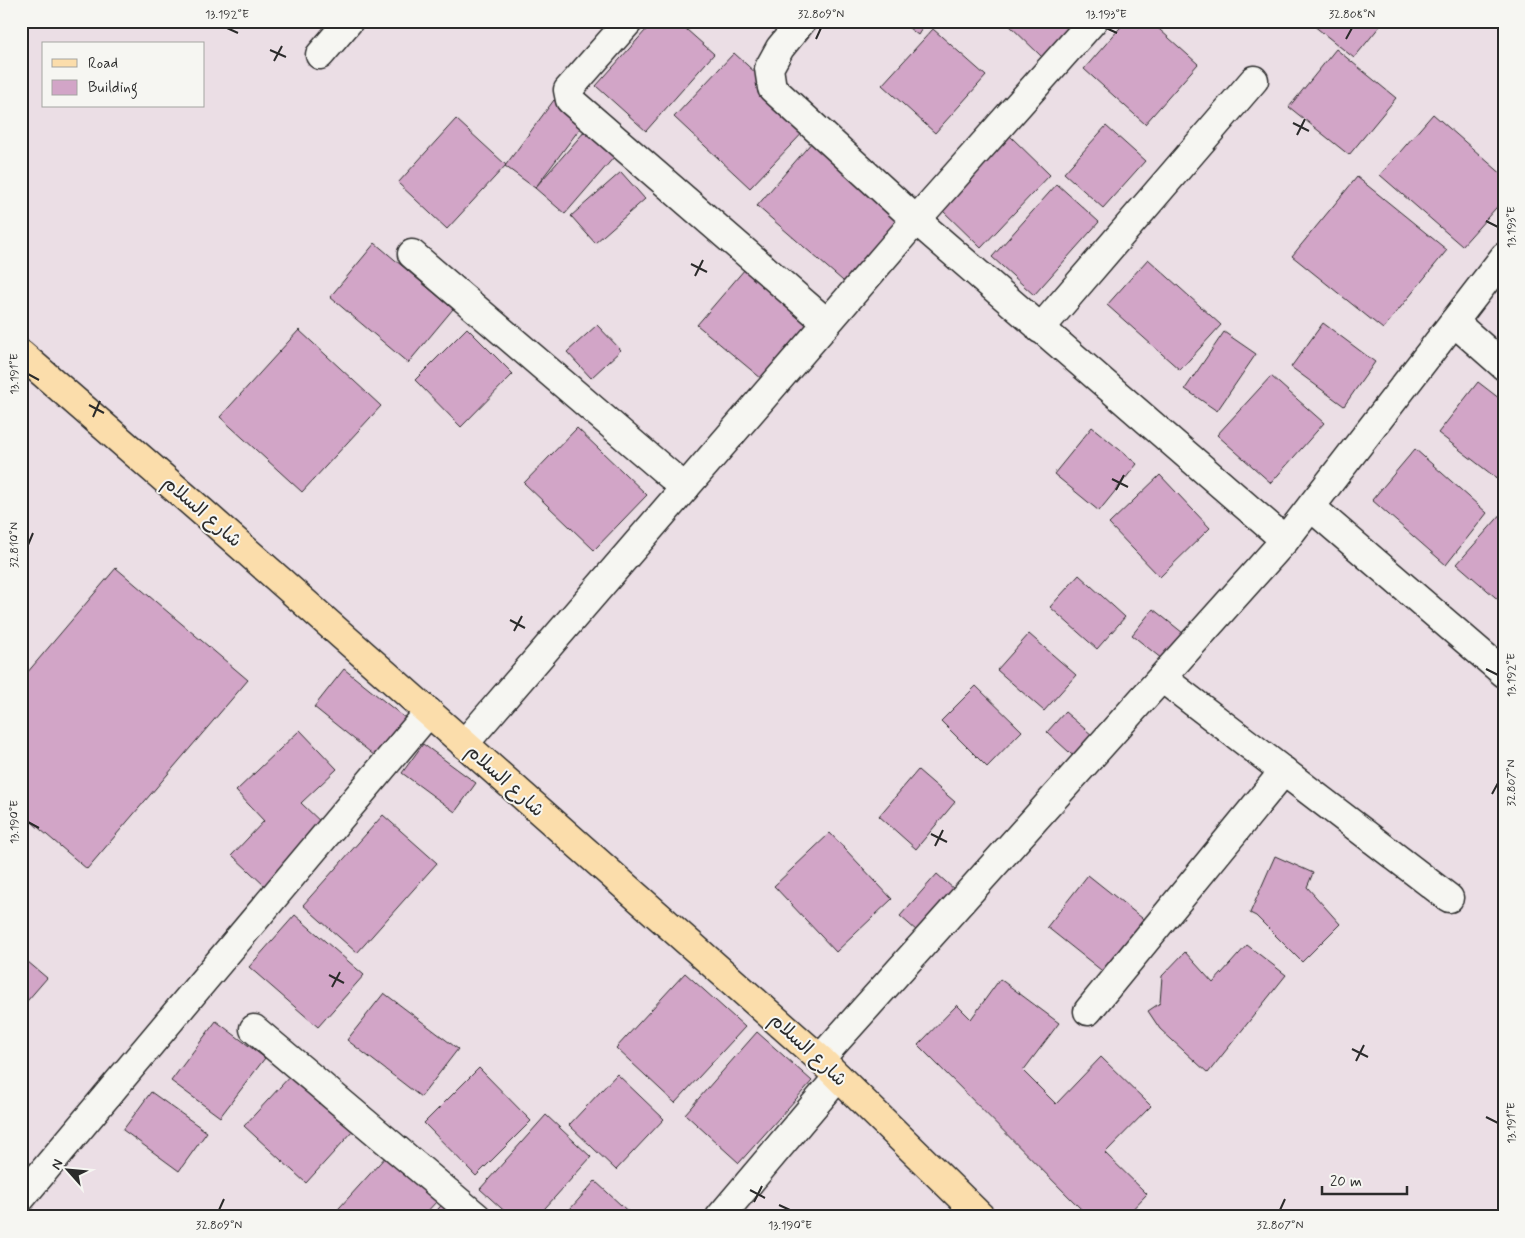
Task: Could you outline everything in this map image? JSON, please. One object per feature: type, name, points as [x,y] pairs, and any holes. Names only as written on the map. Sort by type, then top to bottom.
[{"type":"main road","name":"شارع السلام","points":[[21,354],[429,712],[829,1068],[981,1217]]},
{"type":"street","points":[[320,55],[349,21]]},
{"type":"street","points":[[629,21],[568,90],[570,100],[827,323]]},
{"type":"street","points":[[802,21],[780,48],[769,68],[772,88],[916,220],[1285,540]]},
{"type":"street","points":[[464,744],[916,220],[1093,21]]},
{"type":"street","points":[[1040,329],[1254,80]]},
{"type":"street","points":[[412,254],[685,488]]},
{"type":"street","points":[[720,1217],[829,1068],[1162,678],[1285,540],[1504,257]]},
{"type":"street","points":[[1454,322],[1504,366]]},
{"type":"street","points":[[1311,507],[1504,673]]},
{"type":"street","points":[[1162,678],[1449,898]]},
{"type":"street","points":[[21,1198],[429,712]]},
{"type":"street","points":[[1088,1011],[1284,771]]},
{"type":"street","points":[[254,1028],[477,1217]]},
{"type":"building","points":[[654,21],[677,21],[714,54],[646,131],[596,86]]},
{"type":"building","points":[[900,21],[927,21],[918,35]]},
{"type":"building","points":[[1005,21],[1077,21],[1042,57]]},
{"type":"building","points":[[1126,21],[1150,21],[1198,64],[1145,124],[1084,69]]},
{"type":"building","points":[[1308,21],[1384,21],[1354,58]]},
{"type":"building","points":[[933,29],[986,76],[935,133],[882,85]]},
{"type":"building","points":[[1336,49],[1396,98],[1349,155],[1289,107]]},
{"type":"building","points":[[734,53],[811,124],[750,188],[674,117]]},
{"type":"building","points":[[554,100],[584,123],[535,188],[505,166]]},
{"type":"building","points":[[1433,114],[1504,176],[1504,199],[1462,246],[1380,175]]},
{"type":"building","points":[[456,119],[506,165],[447,229],[398,183]]},
{"type":"building","points":[[1106,126],[1145,161],[1103,208],[1064,173]]},
{"type":"building","points":[[585,131],[615,156],[565,214],[535,188]]},
{"type":"building","points":[[1009,135],[1050,175],[981,248],[940,208]]},
{"type":"building","points":[[812,142],[906,223],[850,287],[757,206]]},
{"type":"building","points":[[621,172],[645,199],[595,243],[571,216]]},
{"type":"building","points":[[1357,177],[1447,250],[1383,329],[1292,256]]},
{"type":"building","points":[[1057,184],[1099,222],[1034,295],[992,257]]},
{"type":"building","points":[[375,243],[453,309],[408,363],[330,297]]},
{"type":"building","points":[[1148,259],[1221,325],[1180,370],[1107,305]]},
{"type":"building","points":[[751,262],[815,316],[762,379],[697,325]]},
{"type":"building","points":[[1323,323],[1375,362],[1344,406],[1291,367]]},
{"type":"building","points":[[597,325],[621,350],[591,378],[567,352]]},
{"type":"building","points":[[467,328],[513,374],[461,427],[415,380]]},
{"type":"building","points":[[299,330],[381,406],[302,492],[220,417]]},
{"type":"building","points":[[1224,332],[1256,354],[1217,411],[1185,389]]},
{"type":"building","points":[[1271,376],[1324,423],[1271,483],[1217,435]]},
{"type":"building","points":[[1478,382],[1504,402],[1504,484],[1438,433]]},
{"type":"building","points":[[1092,427],[1137,464],[1099,511],[1054,474]]},
{"type":"building","points":[[577,428],[647,495],[594,550],[524,483]]},
{"type":"building","points":[[1415,449],[1487,513],[1446,565],[1372,500]]},
{"type":"building","points":[[1160,475],[1210,528],[1160,577],[1109,524]]},
{"type":"building","points":[[1504,511],[1504,601],[1502,603],[1457,564]]},
{"type":"building","points":[[116,568],[248,680],[87,869],[21,813],[21,680]]},
{"type":"building","points":[[1079,575],[1125,617],[1097,649],[1050,607]]},
{"type":"building","points":[[1153,609],[1183,633],[1162,659],[1132,635]]},
{"type":"building","points":[[1029,634],[1076,675],[1044,711],[997,670]]},
{"type":"building","points":[[344,669],[410,722],[380,760],[314,707]]},
{"type":"building","points":[[976,686],[1022,731],[987,767],[941,721]]},
{"type":"building","points":[[1065,712],[1099,741],[1080,762],[1047,732]]},
{"type":"building","points":[[300,730],[337,769],[301,803],[326,827],[267,888],[232,855],[264,821],[236,791]]},
{"type":"building","points":[[423,744],[476,783],[455,812],[402,773]]},
{"type":"building","points":[[918,770],[955,802],[916,849],[879,816]]},
{"type":"building","points":[[383,815],[437,863],[357,953],[303,905]]},
{"type":"building","points":[[830,833],[892,899],[836,952],[774,886]]},
{"type":"building","points":[[1275,856],[1313,873],[1307,887],[1340,924],[1302,962],[1256,916],[1250,913]]},
{"type":"building","points":[[937,874],[963,897],[926,939],[900,916]]},
{"type":"building","points":[[1088,875],[1147,922],[1106,974],[1047,927]]},
{"type":"building","points":[[295,915],[364,975],[318,1027],[249,967]]},
{"type":"building","points":[[1247,945],[1286,975],[1208,1073],[1160,1029],[1148,1011],[1160,1003],[1162,976],[1185,952],[1213,983]]},
{"type":"building","points":[[21,956],[47,978],[21,1008]]},
{"type":"building","points":[[685,973],[745,1027],[675,1103],[616,1048]]},
{"type":"building","points":[[1000,979],[1059,1023],[1023,1071],[1056,1104],[1101,1057],[1151,1106],[1105,1153],[1147,1194],[1125,1217],[1089,1217],[918,1045],[957,1005],[971,1019]]},
{"type":"building","points":[[384,993],[458,1049],[421,1097],[347,1040]]},
{"type":"building","points":[[216,1021],[265,1058],[220,1117],[171,1081]]},
{"type":"building","points":[[757,1032],[812,1081],[739,1163],[685,1114]]},
{"type":"building","points":[[479,1068],[531,1121],[476,1176],[424,1123]]},
{"type":"building","points":[[292,1074],[353,1131],[306,1183],[244,1126]]},
{"type":"building","points":[[617,1074],[664,1119],[616,1170],[569,1125]]},
{"type":"building","points":[[151,1092],[207,1132],[179,1171],[123,1130]]},
{"type":"building","points":[[546,1115],[591,1157],[537,1217],[511,1217],[480,1189]]},
{"type":"building","points":[[388,1154],[438,1200],[422,1217],[331,1217]]},
{"type":"building","points":[[595,1181],[634,1217],[563,1217]]},
{"type":"building","points":[[447,1199],[465,1217],[431,1217]]}]
